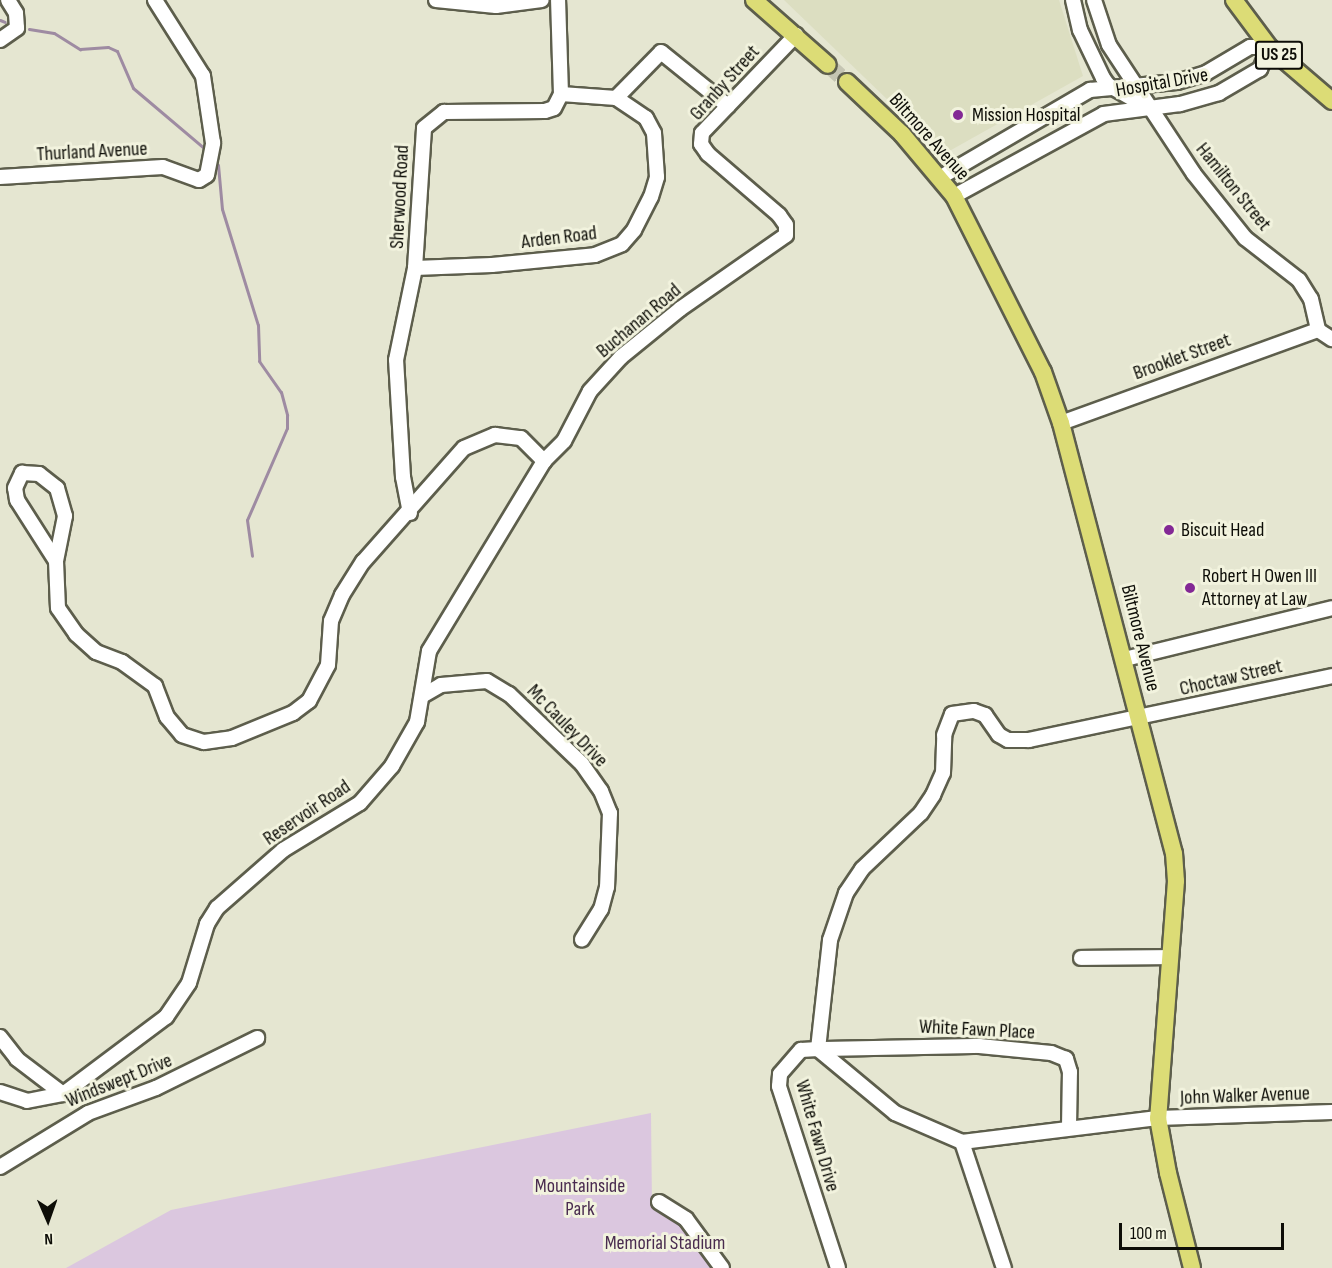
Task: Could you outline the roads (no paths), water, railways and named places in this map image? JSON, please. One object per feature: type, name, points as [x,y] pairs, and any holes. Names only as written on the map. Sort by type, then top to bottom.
[{"type":"main road","points":[[754,0],[828,65]]},
{"type":"main road","name":"US 25","points":[[1234,0],[1269,46],[1332,101]]},
{"type":"main road","name":"Biltmore Avenue","points":[[847,82],[941,177],[954,196],[1043,372],[1061,423],[1125,659],[1174,854],[1176,881],[1158,1118],[1168,1173],[1192,1268]]},
{"type":"street","points":[[0,40],[17,28],[16,13],[8,0]]},
{"type":"street","name":"Thurland Avenue","points":[[0,177],[163,167],[199,180],[207,175],[213,142],[203,76],[155,0]]},
{"type":"street","points":[[436,0],[496,6],[542,0]]},
{"type":"street","points":[[558,0],[561,94]]},
{"type":"street","points":[[1073,0],[1080,30],[1108,85],[1149,108]]},
{"type":"street","name":"Hamilton Street","points":[[1094,0],[1109,45],[1149,108],[1194,174],[1245,238],[1299,280],[1311,299],[1317,330]]},
{"type":"street","name":"Granby Street","points":[[786,235],[786,225],[779,215],[708,154],[701,144],[702,133],[796,35]]},
{"type":"street","name":"Hospital Drive","points":[[941,177],[1090,90],[1108,85],[1188,79],[1221,66],[1250,47],[1269,46],[1260,69],[1219,93],[1149,108],[1104,114],[954,196]]},
{"type":"street","points":[[616,98],[660,52],[728,106]]},
{"type":"street","name":"Arden Road","points":[[415,268],[492,265],[595,255],[622,244],[634,230],[651,197],[657,149],[646,118],[616,98],[561,94]]},
{"type":"street","name":"Sherwood Road","points":[[410,513],[403,477],[396,360],[415,268],[423,134],[428,121],[444,112],[545,111],[554,108],[561,94]]},
{"type":"street","name":"Buchanan Road","points":[[544,460],[564,441],[590,391],[621,357],[786,235]]},
{"type":"street","points":[[1317,330],[1332,339]]},
{"type":"street","name":"Brooklet Street","points":[[1061,423],[1317,330]]},
{"type":"street","points":[[56,561],[17,500],[15,488],[22,473],[39,474],[57,488],[65,516],[56,561],[58,608],[76,634],[96,652],[122,662],[155,686],[167,717],[182,735],[204,742],[232,738],[293,713],[309,701],[328,665],[331,621],[342,595],[363,562],[410,513],[464,448],[495,435],[521,438],[544,460]]},
{"type":"street","name":"Reservoir Road","points":[[0,1092],[27,1101],[63,1094],[133,1044],[179,1002],[189,984],[207,924],[217,908],[283,850],[360,803],[392,766],[417,722],[429,651],[544,460]]},
{"type":"street","points":[[1125,659],[1332,608]]},
{"type":"street","name":"Choctaw Street","points":[[818,1048],[835,916],[861,869],[921,813],[933,795],[943,773],[944,735],[952,714],[962,710],[985,715],[999,735],[1017,740],[1332,676]]},
{"type":"street","name":"Mc Cauley Drive","points":[[423,696],[441,685],[487,681],[509,694],[582,764],[601,791],[610,813],[607,887],[601,909],[582,940]]},
{"type":"street","points":[[1082,958],[1170,957]]},
{"type":"street","points":[[0,1037],[17,1059],[63,1094]]},
{"type":"street","name":"Windswept Drive","points":[[0,1167],[88,1113],[156,1088],[257,1038]]},
{"type":"street","name":"White Fawn Place","points":[[818,1048],[979,1046],[1051,1053],[1066,1059],[1070,1072],[1069,1127]]},
{"type":"street","name":"White Fawn Drive","points":[[838,1268],[779,1086],[780,1074],[792,1056],[801,1050],[818,1048],[895,1113],[962,1142]]},
{"type":"street","name":"John Walker Avenue","points":[[1158,1118],[1332,1112]]},
{"type":"street","points":[[1004,1268],[962,1142],[1069,1127],[1158,1118]]},
{"type":"street","points":[[659,1202],[686,1219],[722,1268]]},
{"type":"waterway","points":[[0,20],[5,22]]},
{"type":"waterway","points":[[29,29],[54,33],[80,49],[108,47],[117,51],[133,88],[204,148]]},
{"type":"waterway","points":[[218,165],[222,209],[258,325],[259,361],[281,392],[287,415],[287,428],[247,520],[252,556]]},
{"type":"tunnel","points":[[828,65],[847,82]]},
{"type":"place","name":"Mission Hospital","points":[[958,115]]},
{"type":"place","name":"Biscuit Head","points":[[1169,530]]},
{"type":"place","name":"Robert H Owen III Attorney at Law","points":[[1190,588]]},
{"type":"park label","name":"Mountainside Park","points":[[580,1198]]},
{"type":"park label","name":"Memorial Stadium","points":[[665,1243]]}]
